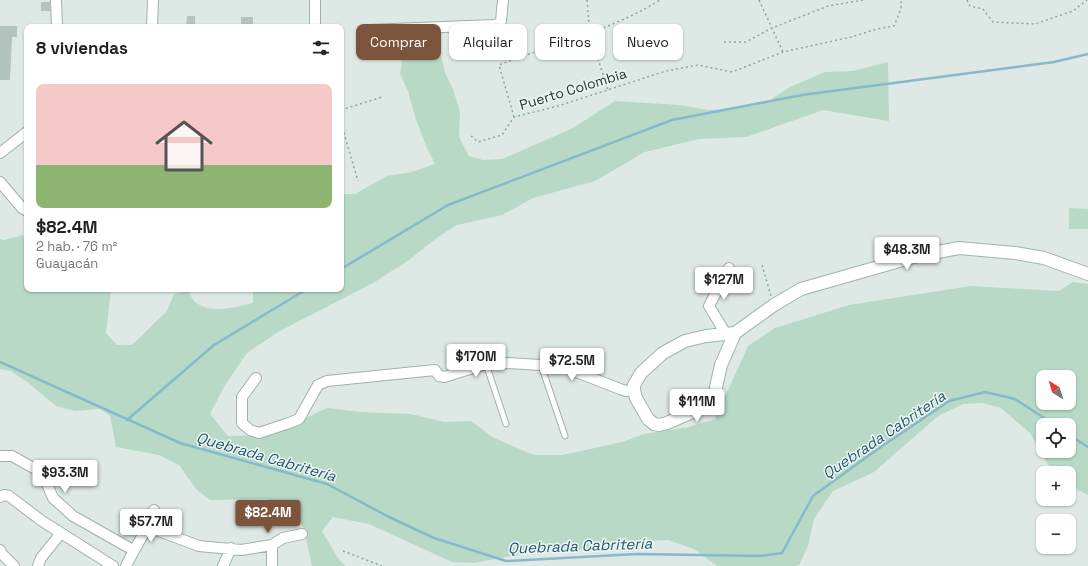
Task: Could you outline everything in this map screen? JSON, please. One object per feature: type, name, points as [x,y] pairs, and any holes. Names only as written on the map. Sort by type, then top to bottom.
[{"type":"street","points":[[56,0],[57,24]]},
{"type":"street","points":[[152,24],[153,0]]},
{"type":"street","points":[[315,0],[315,24]]},
{"type":"street","points":[[441,28],[494,26],[501,22],[502,0]]},
{"type":"street","points":[[0,153],[24,134]]},
{"type":"street","points":[[0,182],[24,209]]},
{"type":"street","points":[[730,333],[714,396],[710,402],[704,407],[667,423],[659,425],[654,424],[643,412],[636,398],[634,385],[641,373],[663,353],[674,346],[685,341],[706,336],[730,333],[801,289],[917,256],[959,248],[1044,258],[1088,274]]},
{"type":"street","points":[[729,268],[709,306],[730,333]]},
{"type":"street","points":[[256,378],[242,397],[242,423],[250,430],[259,433],[299,419],[318,384],[327,381],[435,370],[439,376],[444,377],[486,364],[506,363],[566,368],[620,389],[634,390]]},
{"type":"street","points":[[2,456],[12,456],[36,470],[44,477],[53,498],[73,516],[133,550]]},
{"type":"street","points":[[3,496],[113,566]]},
{"type":"street","points":[[126,566],[133,550],[148,527],[154,510]]},
{"type":"street","points":[[148,527],[199,546],[241,550],[272,545],[283,538],[302,534]]},
{"type":"street","points":[[38,566],[41,558],[61,533]]},
{"type":"street","points":[[272,545],[272,566]]},
{"type":"street","points":[[223,566],[231,548]]},
{"type":"street","points":[[0,550],[14,566]]},
{"type":"lane","points":[[486,364],[506,424]]},
{"type":"lane","points":[[541,365],[566,436]]},
{"type":"path","points":[[586,0],[589,24]]},
{"type":"path","points":[[605,27],[660,0]]},
{"type":"path","points":[[760,0],[784,52]]},
{"type":"path","points":[[724,42],[746,42],[772,28],[828,6],[863,0]]},
{"type":"path","name":"Puerto Colombia","points":[[470,136],[478,142],[502,135],[514,117],[558,106],[666,71],[698,65],[732,72],[784,52],[851,37],[877,28],[894,26],[901,9],[901,0]]},
{"type":"path","points":[[967,0],[970,6],[983,9],[993,22],[1035,24],[1073,11],[1087,0]]},
{"type":"path","points":[[501,22],[508,24]]},
{"type":"path","points":[[512,60],[499,65],[514,117]]},
{"type":"path","points":[[598,60],[608,90]]},
{"type":"path","points":[[344,109],[382,97]]},
{"type":"path","points":[[344,133],[358,181]]},
{"type":"path","points":[[762,265],[774,305]]},
{"type":"path","points":[[343,551],[382,566]]},
{"type":"green space","points":[[441,55],[445,73],[453,89],[460,112],[459,137],[469,156],[483,160],[502,159],[573,128],[615,101],[680,105],[708,110],[740,108],[770,100],[790,87],[825,72],[853,71],[888,62],[889,121],[823,110],[746,137],[699,139],[645,152],[595,181],[533,198],[502,215],[457,225],[438,237],[409,260],[373,283],[278,332],[247,353],[225,385],[210,414],[228,436],[269,435],[327,408],[360,412],[411,414],[444,422],[471,421],[494,438],[534,455],[563,455],[622,442],[644,434],[689,427],[715,419],[748,346],[775,328],[849,305],[971,286],[1059,291],[1073,282],[1088,284],[1088,495],[1076,489],[1076,466],[1050,466],[1044,458],[1076,458],[1076,418],[1036,418],[1036,444],[1030,433],[1001,408],[983,403],[963,404],[938,416],[874,472],[833,491],[814,519],[808,546],[799,565],[796,566],[717,566],[694,549],[668,540],[611,542],[589,549],[557,552],[537,551],[474,563],[452,562],[369,524],[333,517],[322,531],[337,557],[345,566],[312,566],[304,530],[298,516],[290,505],[266,499],[210,500],[196,489],[179,465],[159,455],[116,447],[110,416],[100,409],[75,411],[56,406],[30,384],[11,371],[0,369],[0,239],[4,240],[23,235],[24,292],[111,292],[106,333],[117,345],[132,345],[167,311],[174,294],[189,292],[195,302],[202,306],[223,309],[253,303],[253,292],[344,292],[344,194],[355,194],[387,176],[412,172],[435,164],[426,146],[415,117],[408,91],[400,74],[402,60],[441,60]]},
{"type":"green space","points":[[1069,208],[1088,209],[1088,229],[1069,229]]},
{"type":"building","points":[[41,2],[50,2],[50,11],[41,11]]},
{"type":"building","points":[[187,16],[195,16],[195,24],[186,24]]},
{"type":"building","points":[[241,17],[253,17],[253,24],[241,24]]},
{"type":"building","points":[[0,26],[17,26],[17,37],[12,37],[10,80],[0,80]]},
{"type":"waterway","points":[[344,267],[448,205],[672,120],[802,95],[1054,62],[1088,54]]},
{"type":"waterway","points":[[127,420],[214,345],[302,292]]},
{"type":"waterway","name":"Quebrada Cabritería","points":[[0,362],[180,443],[327,484],[389,517],[434,538],[506,561],[637,554],[761,556],[782,553],[813,496],[875,451],[949,401],[985,392],[1015,399],[1044,418]]},
{"type":"waterway","name":"Quebrada Cabritería","points":[[1076,439],[1088,447]]}]
